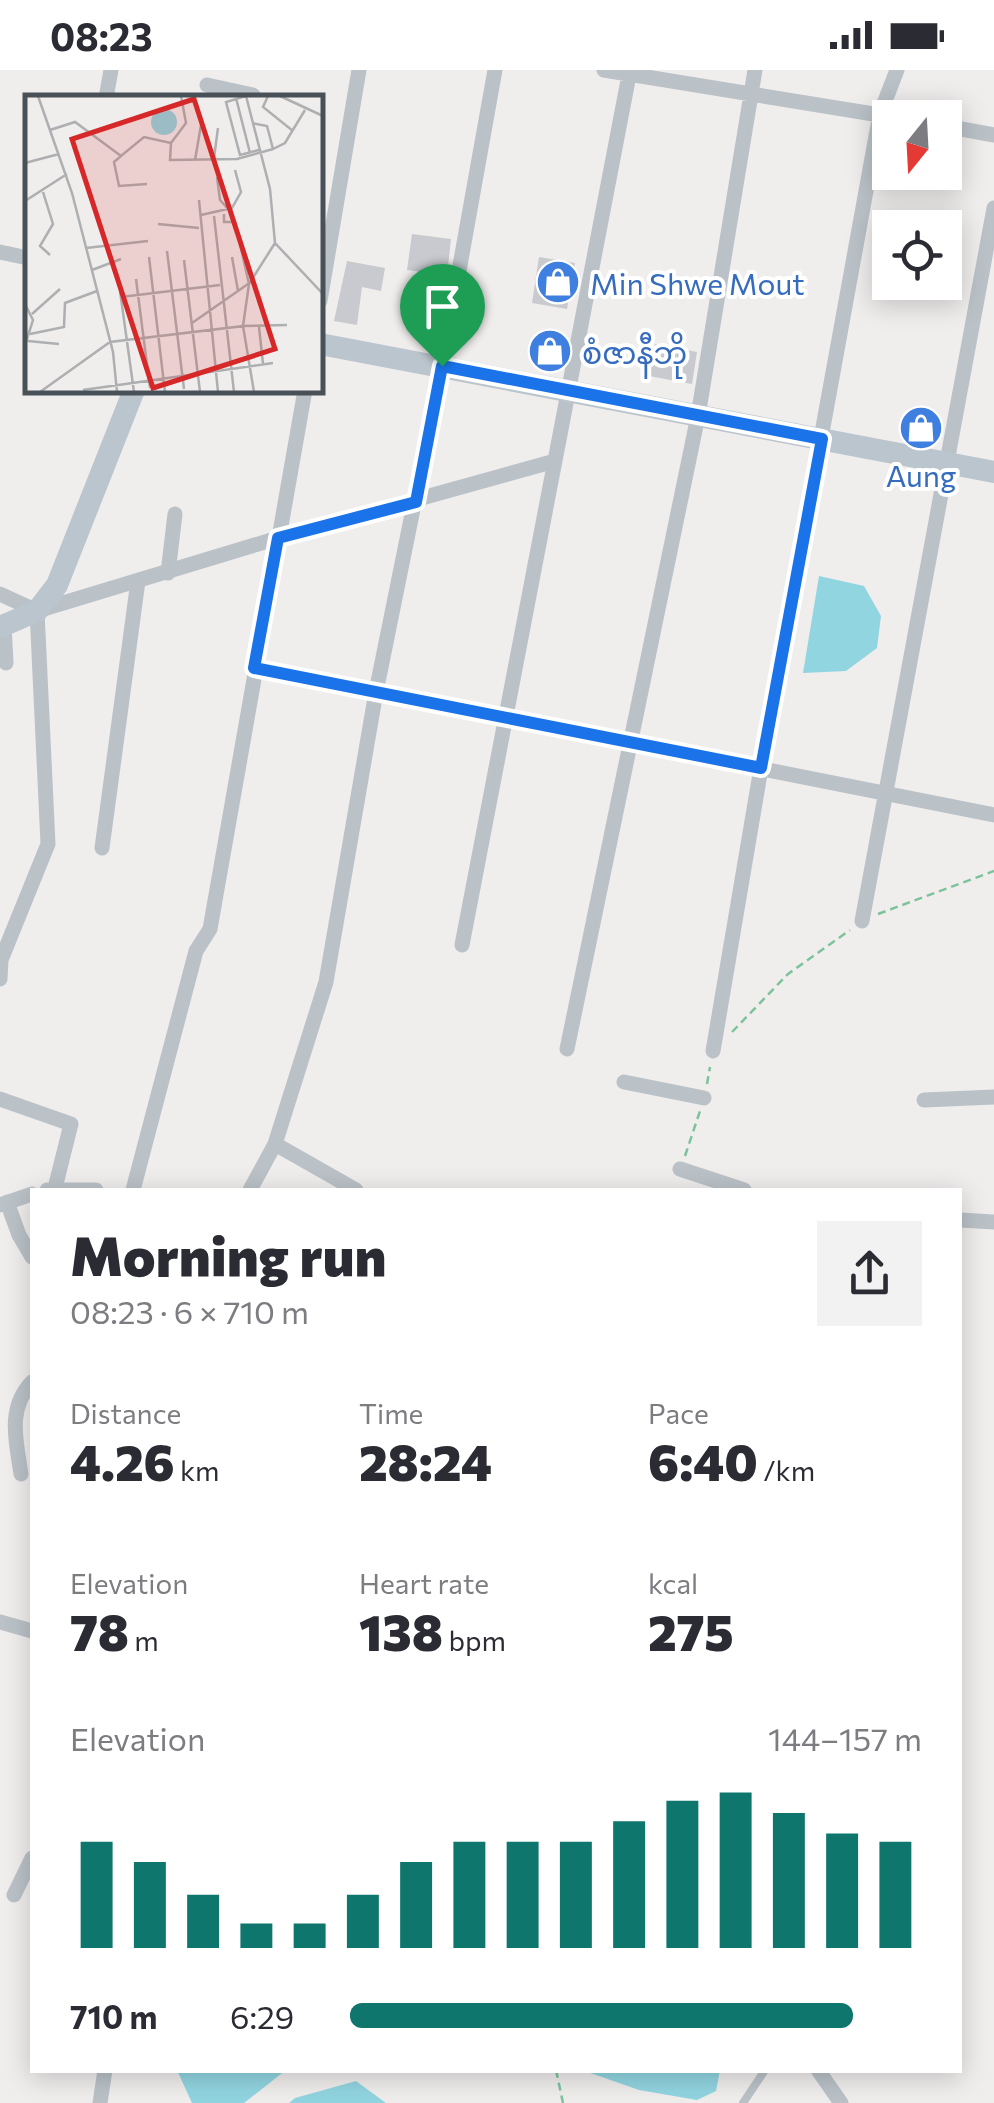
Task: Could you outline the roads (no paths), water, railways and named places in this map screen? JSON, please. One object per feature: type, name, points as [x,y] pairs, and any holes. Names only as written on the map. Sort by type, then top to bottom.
[{"type":"street","points":[[106,95],[110,70]]},
{"type":"street","points":[[322,289],[359,70]]},
{"type":"street","points":[[251,1188],[275,1144],[326,982],[376,692],[416,502],[495,70]]},
{"type":"street","points":[[604,70],[872,113]]},
{"type":"street","points":[[568,1049],[698,416],[755,70]]},
{"type":"street","points":[[885,100],[896,70]]},
{"type":"street","points":[[462,945],[630,72]]},
{"type":"street","points":[[207,84],[253,95]]},
{"type":"street","points":[[962,129],[994,135]]},
{"type":"street","points":[[713,1052],[872,159]]},
{"type":"street","points":[[862,920],[994,208]]},
{"type":"street","points":[[0,252],[25,257]]},
{"type":"street","points":[[322,344],[994,472]]},
{"type":"street","points":[[0,979],[1,960],[48,844],[37,611],[58,585],[133,392]]},
{"type":"street","points":[[134,1188],[196,951],[210,929],[305,392]]},
{"type":"street","points":[[6,663],[2,626],[37,611],[278,538],[555,462]]},
{"type":"street","points":[[168,573],[175,514]]},
{"type":"street","points":[[102,848],[138,582]]},
{"type":"street","points":[[0,594],[37,611]]},
{"type":"street","points":[[254,668],[994,814]]},
{"type":"street","points":[[624,1082],[704,1098]]},
{"type":"street","points":[[924,1100],[994,1097]]},
{"type":"street","points":[[0,1099],[71,1124],[61,1188]]},
{"type":"street","points":[[275,1144],[352,1188]]},
{"type":"street","points":[[680,1169],[738,1188]]},
{"type":"street","points":[[30,1195],[4,1203],[30,1254]]},
{"type":"street","points":[[962,1220],[994,1222]]},
{"type":"street","points":[[21,1474],[13,1424],[21,1394],[30,1384]]},
{"type":"street","points":[[0,1622],[30,1630]]},
{"type":"street","points":[[14,1895],[30,1862]]},
{"type":"street","points":[[100,2103],[105,2073]]},
{"type":"street","points":[[820,2073],[842,2103]]},
{"type":"lane","points":[[743,2103],[763,2073]]},
{"type":"water","points":[[819,576],[864,586],[881,616],[877,648],[846,671],[803,673]]},
{"type":"water","points":[[178,2073],[282,2073],[244,2103],[192,2103]]},
{"type":"water","points":[[591,2073],[719,2073],[716,2091],[697,2100],[639,2090]]},
{"type":"water","points":[[356,2081],[386,2103],[289,2103],[295,2098]]},
{"type":"place","name":"Min Shwe Mout","points":[[558,282]]},
{"type":"place","name":"စံဇာနီဘို","points":[[550,351]]},
{"type":"place","name":"Aung","points":[[921,428]]}]
